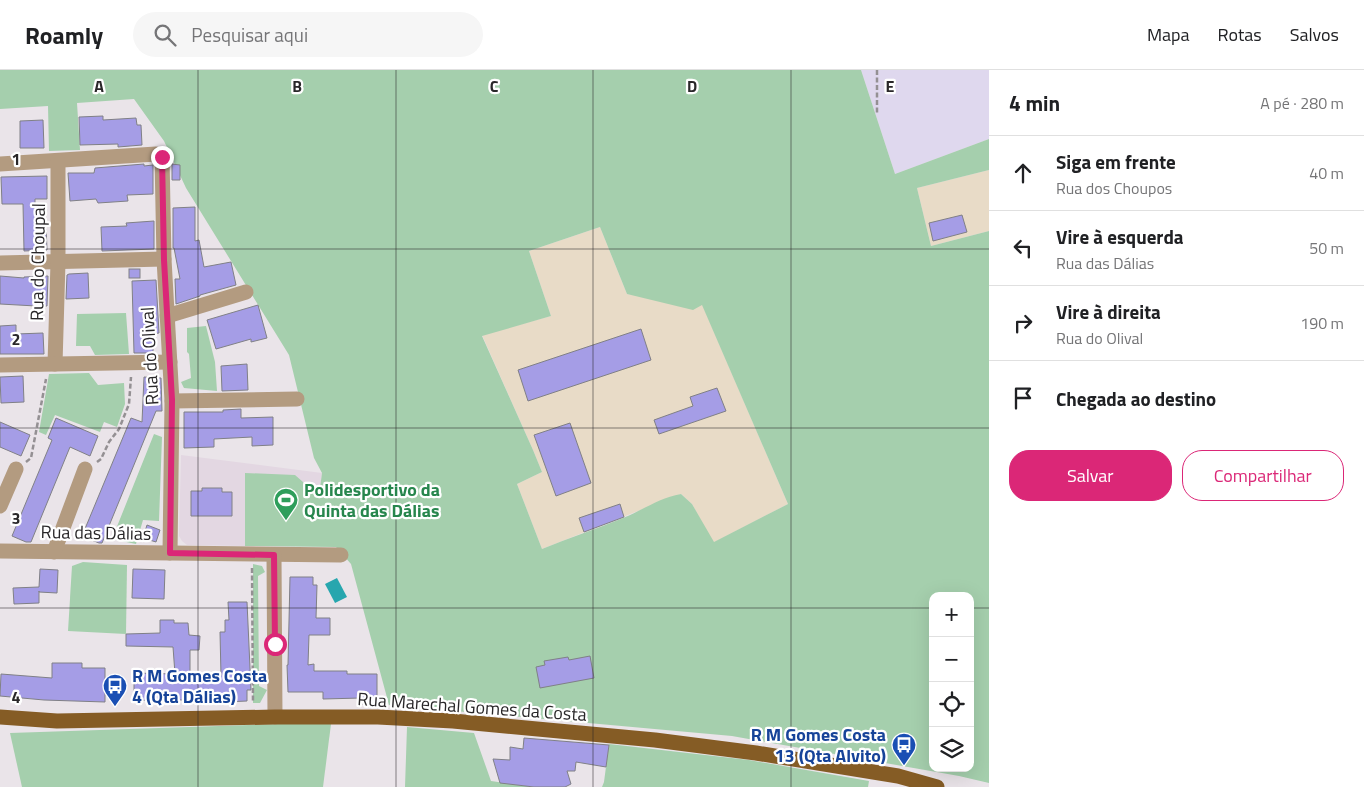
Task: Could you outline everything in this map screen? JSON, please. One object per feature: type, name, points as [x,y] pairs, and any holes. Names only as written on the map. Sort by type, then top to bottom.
[{"type":"main road","name":"Rua Marechal Gomes da Costa","points":[[0,717],[57,721],[253,717],[378,717],[453,721],[655,740],[756,753],[898,776],[937,787]]},
{"type":"street","name":"Rua do Olival","points":[[58,161],[156,154],[162,157],[164,260],[172,400],[170,553]]},
{"type":"street","points":[[0,164],[58,161]]},
{"type":"street","name":"Rua do Choupal","points":[[52,364],[58,262],[58,161]]},
{"type":"street","points":[[0,263],[164,260]]},
{"type":"street","points":[[167,316],[246,292]]},
{"type":"street","points":[[0,365],[170,362]]},
{"type":"street","points":[[172,400],[297,399]]},
{"type":"street","points":[[0,506],[16,469]]},
{"type":"street","points":[[54,552],[85,469]]},
{"type":"street","name":"Rua das Dálias","points":[[0,551],[341,555]]},
{"type":"street","points":[[274,555],[275,717]]},
{"type":"path","points":[[877,70],[877,113]]},
{"type":"path","points":[[85,469],[101,459],[109,442],[119,429],[128,404],[132,363]]},
{"type":"path","points":[[16,469],[31,458],[52,364]]},
{"type":"path","points":[[252,554],[253,717]]},
{"type":"shaded area","points":[[861,70],[989,70],[989,139],[895,174]]},
{"type":"shaded area","points":[[989,170],[989,231],[931,246],[917,188]]},
{"type":"shaded area","points":[[600,227],[627,294],[702,304],[788,504],[713,543],[692,504],[681,494],[542,549],[517,484],[542,472],[482,335],[551,316],[529,251]]},
{"type":"shaded area","points":[[181,455],[322,473],[319,496],[245,473],[245,546],[187,545],[179,536]]},
{"type":"green space","points":[[0,70],[861,70],[895,174],[989,139],[989,170],[917,188],[931,246],[989,231],[989,783],[936,772],[974,772],[974,592],[929,592],[929,771],[732,736],[389,705],[351,564],[336,547],[245,546],[245,473],[295,475],[319,496],[322,473],[314,458],[289,355],[186,188],[164,141],[134,99],[77,103],[80,150],[49,151],[48,106],[0,109]],"holes":[[[600,227],[627,294],[693,310],[702,305],[788,504],[714,542],[692,504],[681,494],[665,498],[623,518],[542,549],[517,484],[542,472],[482,336],[551,316],[529,251]]]},
{"type":"green space","points":[[126,313],[129,354],[95,355],[90,346],[76,346],[77,314]]},
{"type":"green space","points":[[206,326],[215,362],[217,391],[184,388],[181,382],[191,378],[189,354],[187,352],[187,328]]},
{"type":"green space","points":[[89,373],[98,385],[124,383],[125,404],[117,427],[104,422],[100,432],[55,415],[46,435],[39,432],[49,374]]},
{"type":"green space","points":[[154,434],[162,437],[159,521],[143,520],[136,544],[112,539]]},
{"type":"green space","points":[[83,562],[127,565],[126,634],[68,631],[72,566]]},
{"type":"green space","points":[[253,564],[262,566],[265,572],[258,576],[259,686],[267,690],[260,703],[253,703]]},
{"type":"green space","points":[[310,723],[331,724],[323,787],[22,787],[10,733]]},
{"type":"green space","points":[[407,727],[474,733],[491,781],[534,787],[405,787]]},
{"type":"green space","points":[[609,744],[749,760],[869,781],[868,787],[602,787]]},
{"type":"water","points":[[337,578],[347,597],[335,603],[325,584]]},
{"type":"building","points":[[103,116],[103,120],[136,118],[137,125],[141,125],[142,145],[118,147],[118,144],[80,145],[79,117]]},
{"type":"building","points":[[43,120],[44,148],[20,148],[20,121]]},
{"type":"building","points":[[144,164],[144,166],[153,165],[153,194],[127,195],[128,201],[98,203],[96,199],[70,201],[68,173],[94,173],[95,168]]},
{"type":"building","points":[[172,164],[180,165],[180,180],[172,180]]},
{"type":"building","points":[[47,176],[47,199],[35,199],[35,226],[46,225],[47,250],[24,251],[23,204],[2,204],[1,177]]},
{"type":"building","points":[[195,207],[195,241],[199,240],[204,267],[231,262],[236,285],[176,304],[175,279],[180,279],[173,248],[173,208]]},
{"type":"building","points":[[962,215],[967,232],[933,241],[929,223]]},
{"type":"building","points":[[154,221],[154,249],[102,251],[101,227],[127,226],[126,223]]},
{"type":"building","points":[[129,269],[140,269],[140,278],[129,278]]},
{"type":"building","points":[[88,273],[89,298],[66,299],[67,275]]},
{"type":"building","points":[[0,276],[24,278],[48,276],[47,306],[0,304]]},
{"type":"building","points":[[156,280],[159,333],[153,334],[153,353],[134,353],[132,281]]},
{"type":"building","points":[[258,305],[267,338],[251,342],[251,339],[216,349],[207,320]]},
{"type":"building","points":[[16,325],[16,334],[43,333],[44,354],[0,354],[0,326]]},
{"type":"building","points":[[641,329],[651,360],[528,401],[518,370]]},
{"type":"building","points":[[247,364],[248,390],[222,391],[221,366]]},
{"type":"building","points":[[23,376],[24,402],[1,403],[0,377]]},
{"type":"building","points":[[144,377],[161,378],[162,411],[156,411],[102,543],[99,543],[82,536],[131,418],[142,422]]},
{"type":"building","points":[[717,388],[726,411],[659,434],[654,420],[693,406],[690,397]]},
{"type":"building","points":[[241,409],[241,418],[273,417],[273,445],[252,446],[252,437],[214,439],[214,447],[184,448],[184,412],[223,412],[223,410]]},
{"type":"building","points":[[56,418],[98,436],[90,456],[70,447],[31,542],[26,542],[12,536],[52,440],[48,438]]},
{"type":"building","points":[[0,422],[30,435],[21,456],[0,447]]},
{"type":"building","points":[[570,423],[591,483],[556,496],[534,435]]},
{"type":"building","points":[[202,488],[222,488],[222,492],[232,492],[232,516],[191,516],[191,491],[202,491]]},
{"type":"building","points":[[620,504],[624,517],[584,532],[579,518]]},
{"type":"building","points":[[147,525],[160,530],[156,542],[143,538]]},
{"type":"building","points":[[40,569],[58,570],[57,593],[39,592],[39,603],[14,604],[13,588],[39,587]]},
{"type":"building","points":[[133,569],[165,570],[164,599],[132,598]]},
{"type":"building","points":[[290,577],[313,577],[313,585],[317,585],[316,618],[330,618],[330,635],[309,635],[308,665],[314,664],[314,671],[347,671],[347,674],[377,674],[377,704],[361,704],[361,698],[323,699],[323,692],[288,692]]},
{"type":"building","points":[[228,602],[247,602],[251,690],[247,690],[247,701],[134,700],[134,673],[175,674],[173,647],[126,646],[126,634],[160,633],[160,620],[188,623],[189,635],[200,636],[199,650],[190,650],[190,676],[221,676],[220,632],[225,632],[225,620],[229,620]]},
{"type":"building","points":[[590,656],[594,678],[540,688],[536,667],[545,665],[544,661],[568,657],[569,660]]},
{"type":"building","points":[[52,663],[82,663],[82,668],[105,668],[105,702],[0,696],[1,674],[52,678]]},
{"type":"building","points":[[524,738],[609,745],[606,767],[576,762],[575,771],[567,771],[571,784],[565,787],[534,787],[500,783],[493,759],[510,760],[510,747],[523,749]]},
{"type":"place","name":"Polidesportivo da Quinta das Dálias","points":[[286,521]]},
{"type":"place","name":"R M Gomes Costa 4 (Qta Dálias)","points":[[115,707]]},
{"type":"place","name":"R M Gomes Costa 13 (Qta Alvito)","points":[[904,766]]},
{"type":"route","points":[[162,157],[164,260],[172,400],[170,553],[274,555],[275,644]]}]
